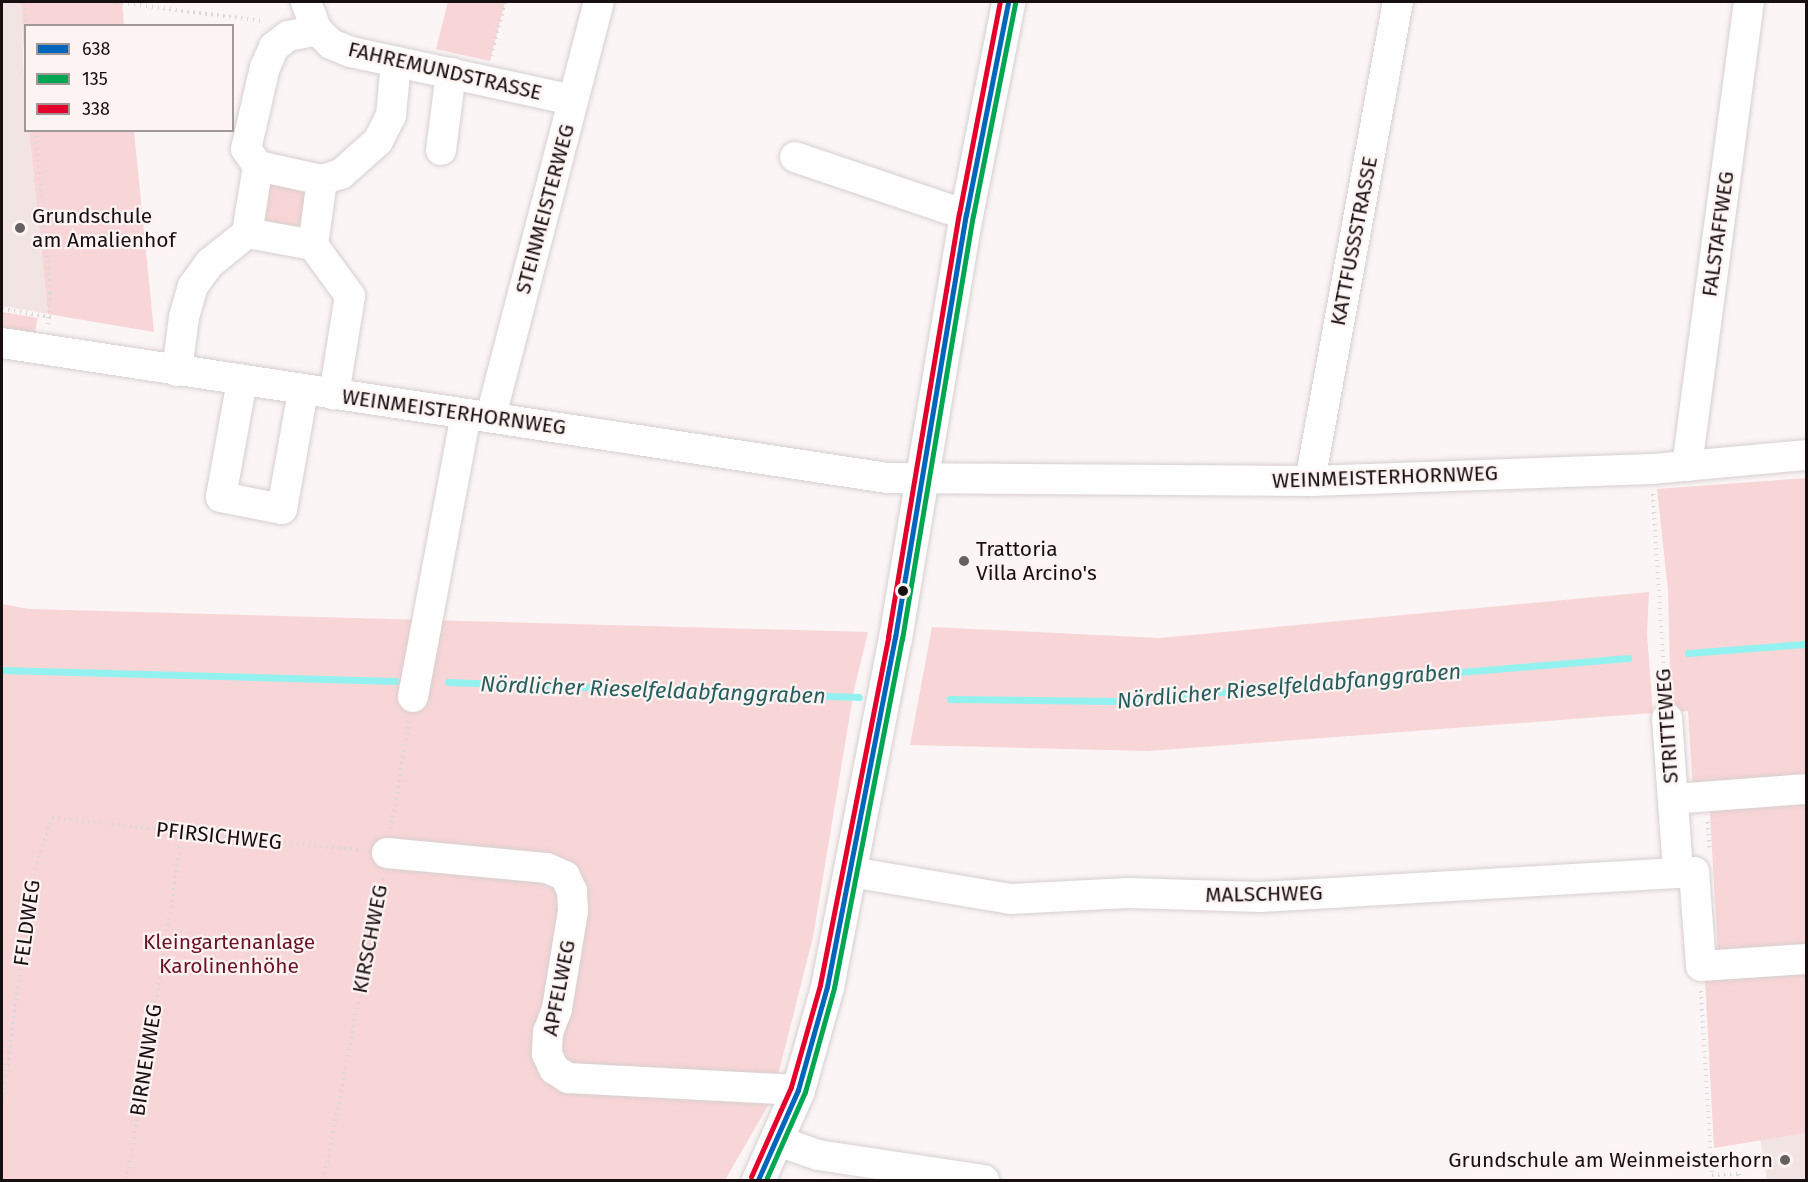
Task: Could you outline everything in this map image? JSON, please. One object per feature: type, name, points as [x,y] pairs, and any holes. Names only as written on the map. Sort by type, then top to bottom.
[{"type":"main road","points":[[758,1180],[778,1141],[798,1090],[827,987],[851,872],[922,480],[966,215],[1008,2]]},
{"type":"street","points":[[306,2],[317,30],[288,36],[274,47],[265,67],[246,149],[258,166],[322,180],[341,174],[378,141],[391,116],[396,62]]},
{"type":"street","name":"STEINMEISTERWEG","points":[[413,697],[478,416],[573,100],[599,2]]},
{"type":"street","name":"KATTFUSSSTRASSE","points":[[1310,481],[1398,2]]},
{"type":"street","name":"FALSTAFFWEG","points":[[1687,466],[1749,2]]},
{"type":"street","name":"FAHREMUNDSTRASSE","points":[[317,30],[331,44],[396,62],[573,100]]},
{"type":"street","points":[[441,150],[451,73]]},
{"type":"street","points":[[795,157],[966,215]]},
{"type":"street","points":[[177,371],[184,317],[193,286],[210,263],[247,234],[258,166]]},
{"type":"street","points":[[322,180],[313,245],[350,296],[334,396]]},
{"type":"street","points":[[247,234],[313,245]]},
{"type":"street","name":"WEINMEISTERHORNWEG","points":[[2,343],[334,396],[887,478],[1310,481],[1652,469],[1806,455]]},
{"type":"street","points":[[242,381],[221,497],[282,509],[303,390]]},
{"type":"street","name":"STRITTEWEG","points":[[1667,718],[1678,873]]},
{"type":"street","points":[[1673,799],[1806,789]]},
{"type":"street","name":"APFELWEG","points":[[387,853],[547,868],[564,876],[572,891],[573,911],[557,1009],[548,1032],[547,1054],[554,1069],[568,1078],[798,1090]]},
{"type":"street","name":"MALSCHWEG","points":[[851,872],[1011,899],[1128,892],[1261,897],[1678,873]]},
{"type":"street","points":[[1678,873],[1694,872],[1700,977],[1797,960]]},
{"type":"street","points":[[778,1141],[818,1155],[984,1180]]},
{"type":"path","points":[[25,2],[27,24]]},
{"type":"path","points":[[116,2],[270,22]]},
{"type":"path","points":[[490,61],[506,2]]},
{"type":"path","points":[[36,132],[51,317],[41,350]]},
{"type":"path","points":[[2,309],[51,317]]},
{"type":"path","name":"STRITTEWEG","points":[[1652,469],[1667,718]]},
{"type":"path","name":"KIRSCHWEG","points":[[324,1180],[387,853],[413,697]]},
{"type":"path","name":"PFIRSICHWEG","points":[[52,818],[387,853]]},
{"type":"path","name":"FELDWEG","points":[[2,1101],[35,869],[52,818]]},
{"type":"path","name":"BIRNENWEG","points":[[127,1180],[183,832]]},
{"type":"path","points":[[1700,977],[1712,1175],[1739,1174],[1741,1180]]},
{"type":"shaded area","name":"Grundschule am Amalienhof","points":[[2,2],[21,2],[24,132],[29,132],[48,314],[2,306]]},
{"type":"shaded area","name":"Grundschule am Weinmeisterhorn","points":[[1806,1133],[1806,1180],[1767,1180],[1760,1139]]},
{"type":"green space","points":[[21,2],[122,2],[124,24],[24,24],[24,56]]},
{"type":"green space","points":[[448,2],[505,2],[490,61],[436,49]]},
{"type":"green space","points":[[29,132],[134,132],[154,332],[48,314]]},
{"type":"green space","points":[[270,184],[309,189],[304,226],[265,222]]},
{"type":"green space","points":[[2,312],[38,318],[34,340],[2,335]]},
{"type":"green space","points":[[1806,478],[1806,1133],[1714,1148],[1705,980],[1719,973],[1709,796],[1693,790],[1688,711],[1671,712],[1668,590],[1657,489]]},
{"type":"green space","points":[[1649,592],[1647,634],[1653,713],[1149,751],[910,745],[932,627],[1159,638]]},
{"type":"green space","name":"Kleingartenanlage Karolinenhöhe","points":[[2,604],[29,609],[868,632],[854,690],[813,937],[772,1099],[725,1180],[2,1180]]},
{"type":"waterway","name":"Nördlicher Rieselfeldabfanggraben","points":[[1688,653],[1806,644]]},
{"type":"waterway","name":"Nördlicher Rieselfeldabfanggraben","points":[[950,699],[1115,701],[1628,658]]},
{"type":"waterway","name":"Nördlicher Rieselfeldabfanggraben","points":[[2,670],[396,681]]},
{"type":"waterway","name":"Nördlicher Rieselfeldabfanggraben","points":[[448,682],[859,697]]},
{"type":"transit line","name":"338","points":[[751,1177],[791,1087],[820,985],[888,637],[959,214],[1000,2]]},
{"type":"transit line","name":"638","points":[[758,1180],[798,1090],[827,987],[895,638],[966,215],[1008,2]]},
{"type":"transit line","name":"135","points":[[766,1180],[805,1092],[834,988],[902,639],[973,216],[1015,3]]},
{"type":"place","name":"Grundschule am Amalienhof","points":[[20,228]]},
{"type":"place","name":"Trattoria Villa Arcino's","points":[[964,561]]},
{"type":"place","name":"Grundschule am Weinmeisterhorn","points":[[1785,1160]]}]
